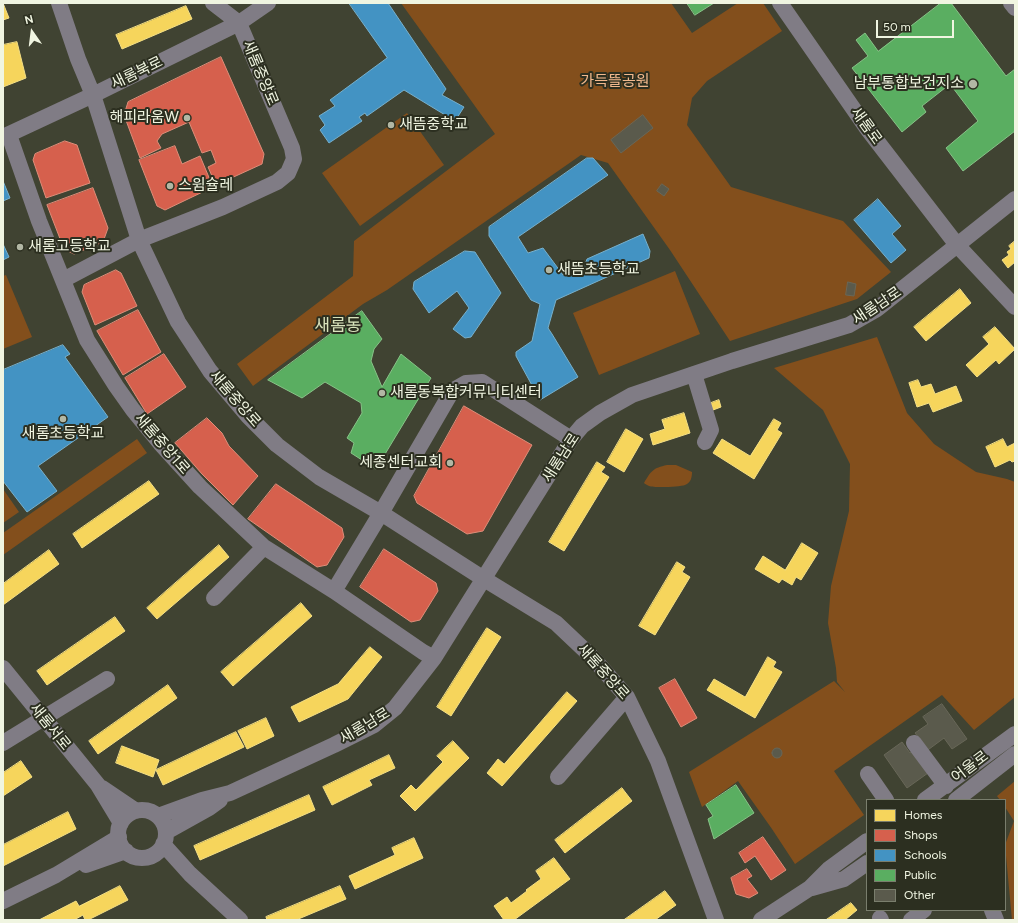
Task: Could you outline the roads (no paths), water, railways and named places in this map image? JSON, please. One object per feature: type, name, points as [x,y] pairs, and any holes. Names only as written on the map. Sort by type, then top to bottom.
[{"type":"street","name":"새롬중앙로","points":[[59,3],[78,59],[93,95],[139,240],[178,322],[210,371],[248,416],[277,445],[319,477],[382,513],[484,579],[556,623],[593,658],[627,697],[658,760],[716,920]]},
{"type":"street","points":[[213,3],[239,23]]},
{"type":"street","name":"새롬북로","points":[[6,136],[239,23],[268,3]]},
{"type":"street","name":"새롬로","points":[[780,3],[866,127],[957,245],[1015,307]]},
{"type":"street","points":[[1011,3],[1015,8]]},
{"type":"street","name":"새롬중앙로","points":[[139,240],[258,192],[278,182],[288,173],[294,159],[292,148],[239,23]]},
{"type":"street","name":"새롬중앙1로","points":[[6,136],[38,221],[87,340],[133,410],[160,443],[200,487],[264,547],[334,591],[434,658]]},
{"type":"street","name":"새롬남로","points":[[158,816],[202,800],[230,793],[374,725],[395,708],[434,658],[571,439],[582,426],[600,413],[632,395],[849,325],[877,309],[1015,199]]},
{"type":"street","points":[[63,280],[139,240]]},
{"type":"street","points":[[694,374],[711,430],[705,442]]},
{"type":"street","points":[[334,591],[382,513],[452,391],[466,383],[482,382],[571,439]]},
{"type":"street","points":[[214,598],[264,547]]},
{"type":"street","name":"새롬서로","points":[[3,668],[98,785]]},
{"type":"street","points":[[3,743],[107,679]]},
{"type":"street","points":[[558,777],[627,697]]},
{"type":"street","name":"어울로","points":[[926,799],[1015,734]]},
{"type":"street","points":[[914,743],[946,786]]},
{"type":"street","name":"어울로","points":[[957,799],[1015,754]]},
{"type":"street","points":[[868,774],[885,799]]},
{"type":"street","points":[[98,785],[136,811]]},
{"type":"street","points":[[98,785],[120,830],[121,845],[126,851],[132,855],[146,857],[161,844]]},
{"type":"street","name":"새롬남로","points":[[161,844],[230,793]]},
{"type":"street","points":[[56,875],[120,830],[124,818],[136,811],[144,810],[152,812],[162,821],[161,844],[190,874],[240,920]]},
{"type":"street","points":[[762,920],[810,888],[829,869],[866,842]]},
{"type":"street","points":[[3,901],[56,875],[126,851]]},
{"type":"street","points":[[810,888],[844,879],[866,864]]},
{"type":"street","points":[[911,920],[923,911]]},
{"type":"place","name":"남부통합보건지소","points":[[973,84]]},
{"type":"place","name":"해피라움W","points":[[187,118]]},
{"type":"place","name":"새뜸중학교","points":[[391,125]]},
{"type":"place","name":"스윔슐레","points":[[170,186]]},
{"type":"place","name":"새롬고등학교","points":[[20,247]]},
{"type":"place","name":"새뜸초등학교","points":[[549,270]]},
{"type":"place","name":"새롬동복합커뮤니티센터","points":[[382,393]]},
{"type":"place","name":"새롬초등학교","points":[[63,419]]},
{"type":"place","name":"세종센터교회","points":[[450,463]]},
{"type":"district","name":"새롬동","points":[[338,326]]},
{"type":"park label","name":"가득뜰공원","points":[[615,82]]}]
